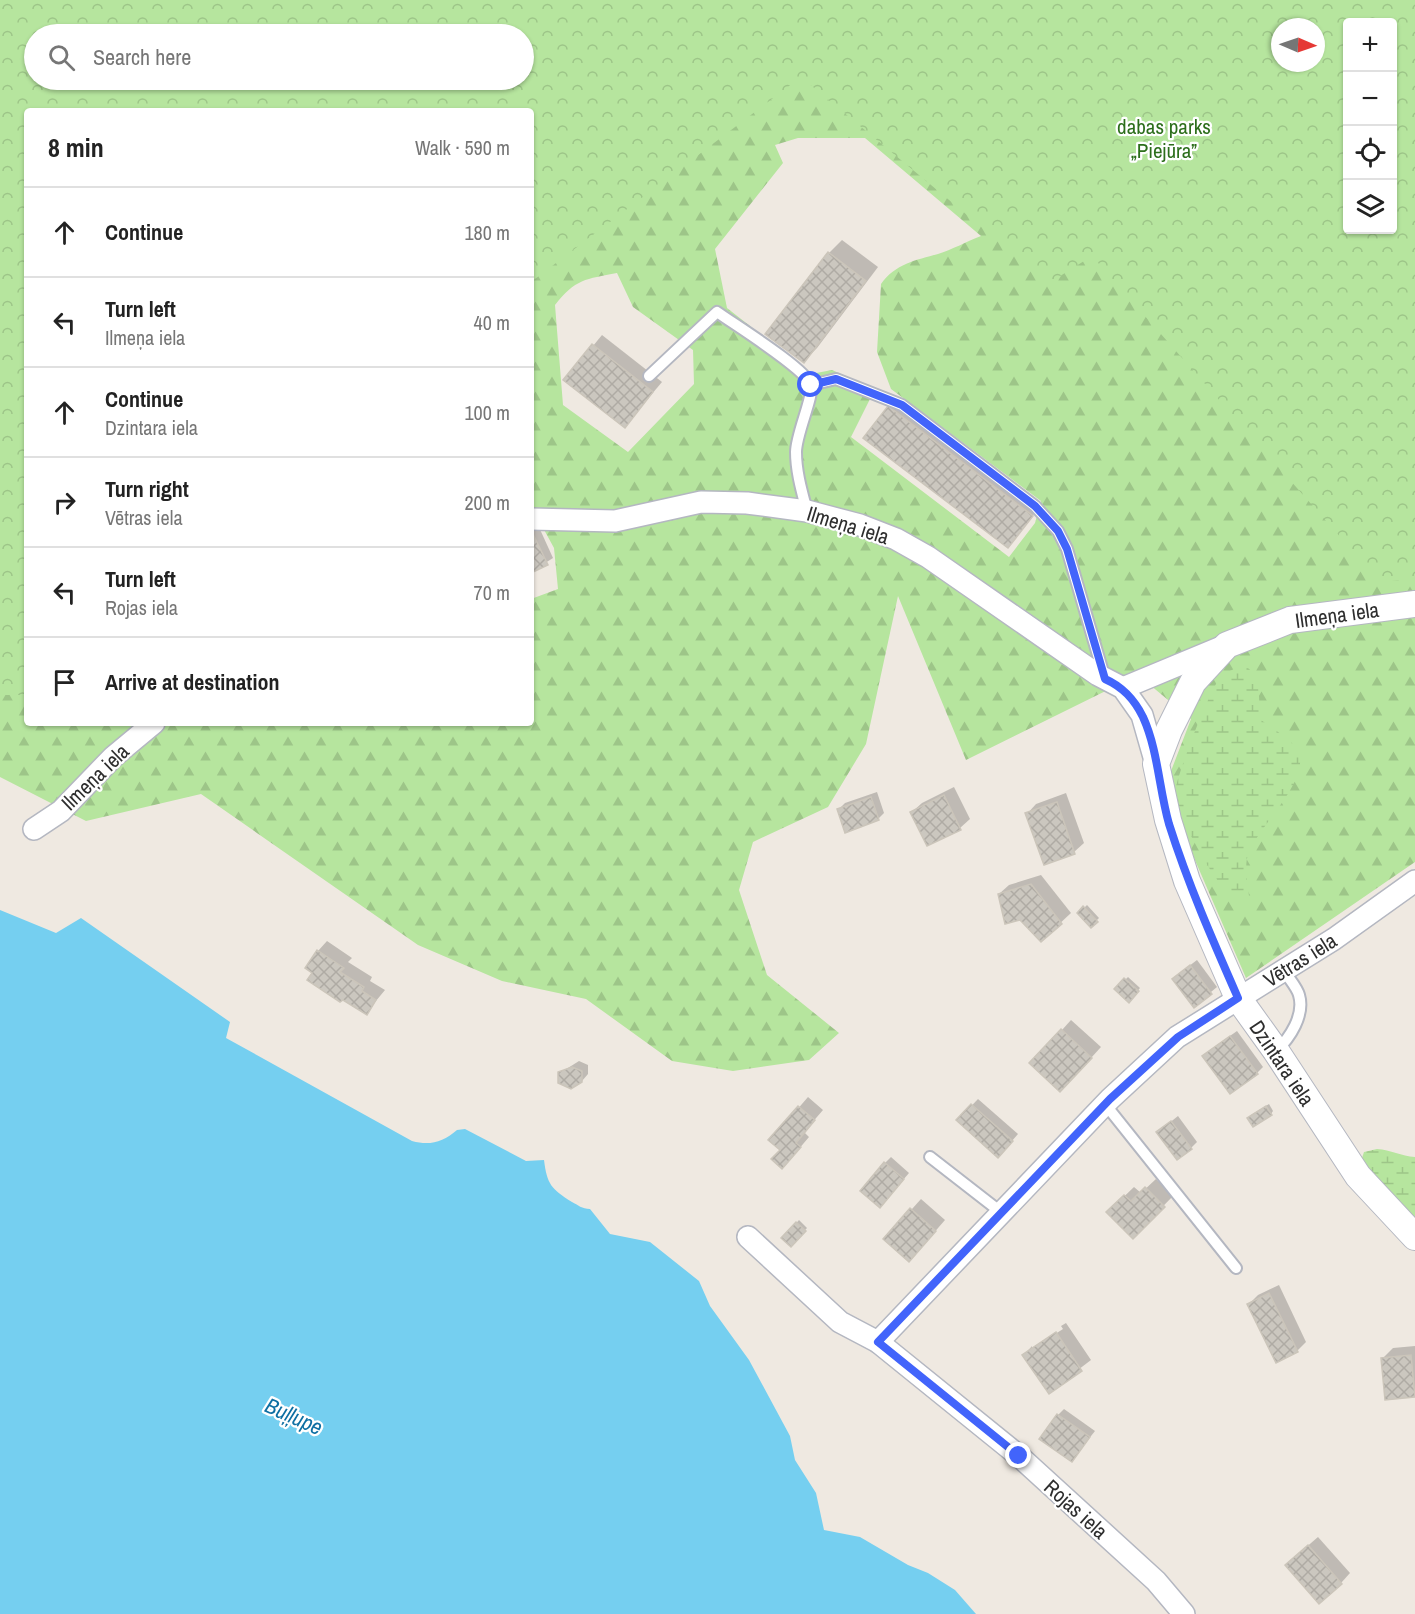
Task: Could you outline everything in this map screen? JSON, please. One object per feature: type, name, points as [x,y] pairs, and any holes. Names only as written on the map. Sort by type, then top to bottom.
[{"type":"street","name":"Ilmeņa iela","points":[[534,519],[615,520],[700,502],[747,503],[807,511],[860,525],[896,538],[928,557],[1114,683],[1142,715],[1156,764]]},
{"type":"street","name":"Ilmeņa iela","points":[[1114,683],[1227,645],[1290,620],[1415,604]]},
{"type":"street","name":"Ilmeņa iela","points":[[1156,764],[1169,730],[1193,682],[1227,645]]},
{"type":"street","name":"Ilmeņa iela","points":[[34,829],[61,811],[113,757],[150,726]]},
{"type":"street","name":"Dzintara iela","points":[[1156,764],[1168,820],[1187,881],[1238,998],[1276,1051],[1358,1176],[1415,1237]]},
{"type":"street","name":"Vētras iela","points":[[878,1342],[1106,1104],[1178,1037],[1334,939],[1415,881]]},
{"type":"street","name":"Rojas iela","points":[[748,1237],[840,1322],[878,1342],[1019,1456],[1156,1581],[1184,1614]]},
{"type":"lane","points":[[648,376],[717,312],[800,370],[811,385],[811,397],[800,424],[796,451],[798,474],[807,511]]},
{"type":"lane","points":[[811,385],[836,379],[902,405],[1035,506],[1058,531],[1067,549],[1114,683]]},
{"type":"lane","points":[[1276,1051],[1288,1040],[1299,1017],[1300,996],[1284,970]]},
{"type":"lane","points":[[1106,1104],[1236,1268]]},
{"type":"lane","points":[[930,1157],[1002,1213]]},
{"type":"green space","points":[[0,0],[1415,0],[1415,862],[1246,978],[1175,814],[1171,771],[1191,719],[1138,675],[966,760],[898,596],[866,744],[828,807],[753,842],[739,890],[767,975],[839,1033],[809,1060],[733,1071],[672,1061],[586,999],[502,981],[418,945],[201,794],[86,821],[0,777]],"holes":[[[798,138],[865,138],[981,236],[899,267],[887,277],[881,284],[877,352],[891,389],[1041,501],[1035,523],[1009,557],[851,437],[875,389],[832,370],[811,374],[727,308],[715,249],[783,163],[775,145]],[[617,273],[633,307],[693,350],[694,384],[628,452],[563,405],[555,305],[575,285]]]},
{"type":"green space","name":"dabas parks „Piejūra”","points":[[0,0],[1415,0],[1415,579],[1380,582],[1092,256],[1049,283],[801,77],[534,280],[534,108],[24,108],[24,695],[0,695]]},
{"type":"green space","points":[[1245,666],[1251,671],[1257,683],[1261,720],[1295,746],[1300,761],[1298,774],[1291,788],[1253,843],[1248,855],[1246,870],[1249,896],[1246,899],[1231,895],[1222,887],[1188,830],[1175,793],[1187,753],[1215,686],[1225,673]]},
{"type":"green space","points":[[1377,1149],[1415,1157],[1415,1224],[1361,1161],[1364,1152]]},
{"type":"water","name":"Buļļupe","points":[[0,910],[56,933],[81,918],[230,1022],[226,1038],[412,1141],[436,1142],[457,1130],[465,1129],[526,1161],[544,1160],[551,1185],[578,1206],[590,1209],[610,1234],[650,1242],[699,1281],[710,1306],[749,1360],[790,1436],[795,1460],[816,1493],[824,1530],[860,1537],[908,1565],[928,1573],[955,1590],[976,1614],[0,1614]]},
{"type":"building","points":[[828,252],[866,281],[804,363],[765,334]]},
{"type":"building","points":[[592,344],[653,392],[625,428],[563,380]]},
{"type":"building","points":[[888,406],[1033,516],[1008,548],[863,438]]},
{"type":"building","points":[[534,536],[548,565],[534,572]]},
{"type":"building","points":[[944,795],[961,830],[927,846],[910,812]]},
{"type":"building","points":[[871,797],[879,820],[845,833],[837,809]]},
{"type":"building","points":[[1057,802],[1075,854],[1044,865],[1025,813]]},
{"type":"building","points":[[1031,884],[1062,924],[1041,942],[1020,920],[1005,924],[998,894]]},
{"type":"building","points":[[1083,906],[1098,922],[1091,928],[1077,913]]},
{"type":"building","points":[[317,950],[344,968],[340,972],[364,987],[362,991],[376,1000],[367,1015],[343,1000],[340,1002],[307,980],[312,973],[305,968]]},
{"type":"building","points":[[1190,965],[1212,994],[1194,1008],[1172,979]]},
{"type":"building","points":[[1124,978],[1139,991],[1129,1003],[1114,989]]},
{"type":"building","points":[[1061,1029],[1092,1058],[1060,1092],[1029,1063]]},
{"type":"building","points":[[1230,1036],[1258,1074],[1230,1094],[1202,1056]]},
{"type":"building","points":[[572,1067],[582,1071],[582,1082],[571,1089],[558,1083],[558,1072]]},
{"type":"building","points":[[971,1104],[1013,1141],[998,1158],[956,1120]]},
{"type":"building","points":[[798,1106],[815,1120],[796,1143],[801,1147],[782,1169],[771,1159],[780,1150],[768,1140]]},
{"type":"building","points":[[1266,1106],[1272,1115],[1253,1127],[1247,1118]]},
{"type":"building","points":[[1171,1121],[1192,1149],[1177,1160],[1156,1132]]},
{"type":"building","points":[[884,1162],[904,1179],[880,1208],[860,1191]]},
{"type":"building","points":[[1145,1187],[1165,1207],[1133,1239],[1106,1212],[1124,1195],[1131,1201]]},
{"type":"building","points":[[910,1208],[936,1231],[909,1262],[883,1239]]},
{"type":"building","points":[[796,1222],[806,1231],[791,1247],[781,1238]]},
{"type":"building","points":[[1269,1293],[1298,1352],[1276,1363],[1247,1304]]},
{"type":"building","points":[[1056,1332],[1082,1371],[1049,1394],[1022,1355]]},
{"type":"building","points":[[1411,1355],[1415,1397],[1385,1400],[1381,1358]]},
{"type":"building","points":[[1057,1414],[1090,1437],[1072,1462],[1039,1439]]},
{"type":"building","points":[[1308,1545],[1342,1584],[1319,1604],[1285,1565]]},
{"type":"route","points":[[811,385],[836,379],[902,405],[1035,506],[1058,531],[1067,549],[1102,660],[1105,679],[1123,688],[1142,715],[1150,737],[1168,820],[1187,881],[1238,998],[1178,1037],[1110,1099],[878,1342],[1019,1456]]}]
